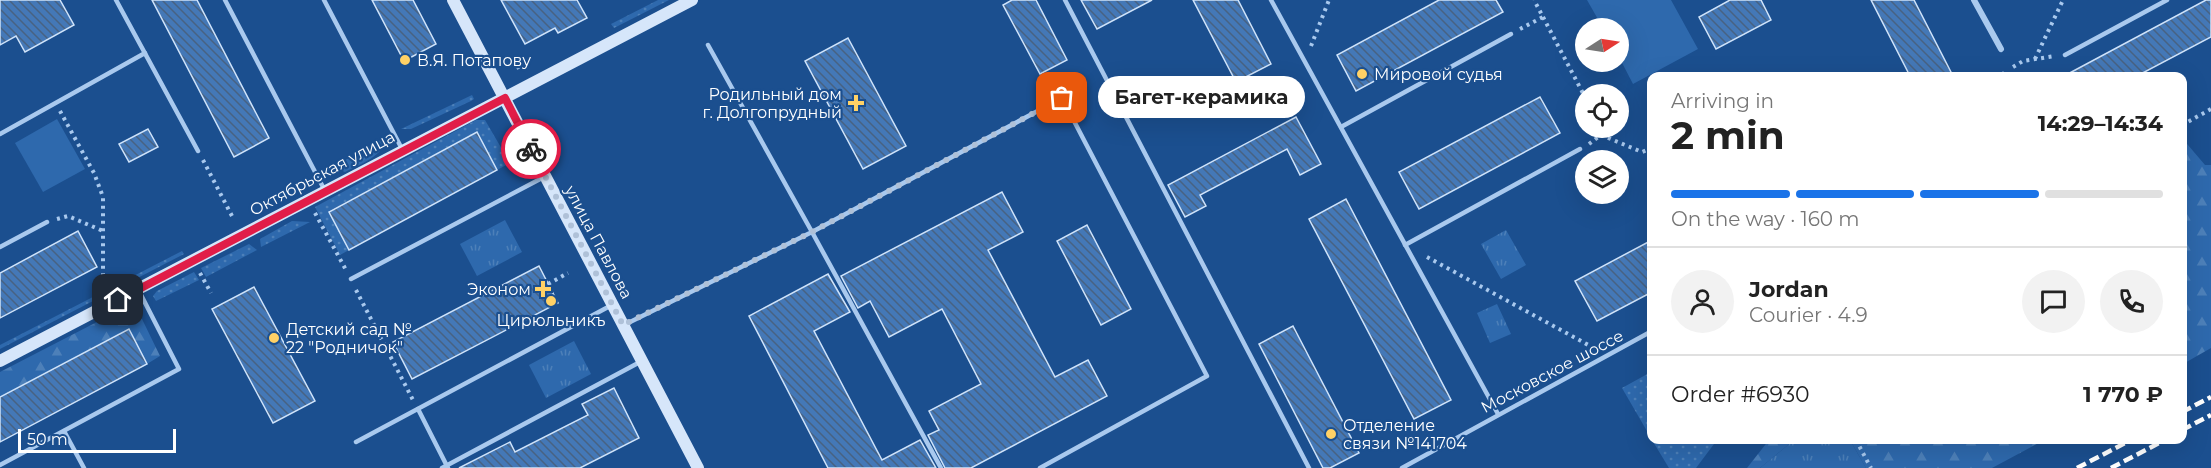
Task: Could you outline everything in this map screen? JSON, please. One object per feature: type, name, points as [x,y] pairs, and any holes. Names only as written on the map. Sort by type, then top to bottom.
[{"type":"street","name":"улица Павлова","points":[[453,0],[698,468]]},
{"type":"street","points":[[1974,0],[2001,49]]},
{"type":"street","name":"Октябрьская улица","points":[[0,361],[685,2]]},
{"type":"lane","points":[[116,0],[198,151]]},
{"type":"lane","points":[[225,0],[325,189]]},
{"type":"lane","points":[[324,0],[402,149]]},
{"type":"lane","points":[[1065,0],[1309,468]]},
{"type":"lane","points":[[1271,0],[1498,414]]},
{"type":"lane","points":[[2065,55],[2167,0]]},
{"type":"lane","points":[[1341,127],[1511,34]]},
{"type":"lane","points":[[708,45],[941,468]]},
{"type":"lane","points":[[0,134],[145,53]]},
{"type":"lane","points":[[623,325],[812,232],[1062,98],[1207,376],[1040,468]]},
{"type":"lane","points":[[1405,245],[1581,148]]},
{"type":"lane","points":[[351,279],[546,176]]},
{"type":"lane","points":[[0,247],[47,222]]},
{"type":"lane","points":[[0,465],[179,369],[138,290]]},
{"type":"lane","points":[[356,442],[613,304]]},
{"type":"lane","name":"Московское шоссе","points":[[1402,468],[1647,334]]},
{"type":"lane","points":[[418,409],[445,467],[642,361]]},
{"type":"lane","points":[[64,431],[84,468]]},
{"type":"path","points":[[1305,61],[1329,0]]},
{"type":"path","points":[[1534,0],[1578,84]]},
{"type":"path","points":[[2035,60],[2063,0]]},
{"type":"path","points":[[1511,34],[1543,17]]},
{"type":"path","points":[[2007,72],[2023,62],[2065,55]]},
{"type":"path","points":[[515,60],[519,69]]},
{"type":"path","points":[[56,103],[94,173],[103,197],[103,286]]},
{"type":"path","points":[[2187,122],[2211,109]]},
{"type":"path","points":[[1581,148],[1596,138]]},
{"type":"path","points":[[1608,138],[1642,152],[1647,150]]},
{"type":"path","points":[[198,151],[233,218]]},
{"type":"path","points":[[315,212],[418,409]]},
{"type":"path","points":[[47,222],[68,216],[103,231]]},
{"type":"path","points":[[1405,245],[1592,347]]},
{"type":"path","points":[[199,273],[211,293]]},
{"type":"path","points":[[548,284],[568,273]]},
{"type":"path","points":[[1858,444],[1871,468]]},
{"type":"green space","points":[[658,0],[669,0],[614,28],[611,24]]},
{"type":"green space","points":[[1587,0],[1671,0],[1698,49],[1655,72],[1647,72],[1647,76],[1633,84],[1627,72],[1629,72],[1629,18],[1597,18]]},
{"type":"green space","points":[[472,95],[474,99],[471,101],[411,129],[401,129]]},
{"type":"green space","points":[[57,119],[85,169],[43,192],[15,143]]},
{"type":"green space","points":[[476,120],[485,120],[510,163],[497,170],[477,132],[329,211],[349,250],[340,255],[315,207]]},
{"type":"green space","points":[[386,137],[385,144],[377,154],[364,162],[345,172],[333,167]]},
{"type":"green space","points":[[2187,144],[2205,165],[2211,165],[2211,348],[2187,362]]},
{"type":"green space","points":[[505,220],[522,252],[477,276],[460,244]]},
{"type":"green space","points":[[292,221],[310,222],[261,247],[260,239]]},
{"type":"green space","points":[[1506,230],[1526,265],[1501,279],[1481,244]]},
{"type":"green space","points":[[249,244],[257,250],[206,277],[201,268]]},
{"type":"green space","points":[[182,251],[184,254],[0,349],[0,345]]},
{"type":"green space","points":[[194,272],[199,280],[156,301],[153,296],[157,291]]},
{"type":"green space","points":[[1497,304],[1511,334],[1490,343],[1477,313]]},
{"type":"green space","points":[[126,307],[131,307],[142,319],[160,356],[147,364],[128,329],[0,397],[0,372]]},
{"type":"green space","points":[[574,341],[591,374],[546,398],[529,365]]},
{"type":"green space","points":[[1647,374],[1647,431],[1622,388]]},
{"type":"green space","points":[[1654,444],[1714,444],[1696,468],[1669,468]]},
{"type":"green space","points":[[1766,444],[1789,444],[1760,468],[1747,468]]},
{"type":"green space","points":[[1789,444],[1852,444],[1866,468],[1760,468]]},
{"type":"green space","points":[[1852,444],[2037,444],[1992,468],[1866,468]]},
{"type":"building","points":[[0,0],[60,0],[74,25],[25,52],[16,36],[0,45]]},
{"type":"building","points":[[152,0],[197,0],[269,138],[234,157]]},
{"type":"building","points":[[372,0],[413,0],[436,44],[404,61]]},
{"type":"building","points":[[501,0],[577,0],[587,18],[558,33],[555,28],[525,44]]},
{"type":"building","points":[[1012,0],[1036,0],[1067,60],[1040,74],[1003,5]]},
{"type":"building","points":[[1081,0],[1152,0],[1097,29]]},
{"type":"building","points":[[1193,0],[1238,0],[1271,64],[1236,82]]},
{"type":"building","points":[[1439,0],[1496,0],[1503,12],[1356,91],[1337,55]]},
{"type":"building","points":[[1730,0],[1761,0],[1771,20],[1716,49],[1699,17]]},
{"type":"building","points":[[1871,0],[1914,0],[1951,72],[1908,72]]},
{"type":"building","points":[[2206,0],[2211,0],[2211,37],[2145,72],[2071,72]]},
{"type":"building","name":"Родильный дом г. Долгопрудный","points":[[848,38],[906,146],[863,169],[805,61]]},
{"type":"building","points":[[1540,97],[1560,133],[1419,209],[1399,172]]},
{"type":"building","points":[[1296,117],[1321,164],[1300,175],[1287,149],[1200,195],[1206,206],[1185,217],[1168,185]]},
{"type":"building","points":[[148,129],[158,147],[129,162],[119,144]]},
{"type":"building","points":[[477,132],[497,170],[349,250],[329,212]]},
{"type":"building","points":[[1002,192],[1023,232],[988,250],[1055,377],[1088,360],[1107,396],[971,468],[945,468],[928,435],[939,430],[929,411],[981,384],[942,309],[889,337],[870,301],[858,308],[841,276]]},
{"type":"building","points":[[1346,199],[1451,400],[1414,419],[1309,219]]},
{"type":"building","points":[[1087,225],[1131,309],[1101,325],[1057,241]]},
{"type":"building","points":[[78,231],[97,267],[0,318],[0,273]]},
{"type":"building","points":[[1647,243],[1647,295],[1597,321],[1575,281]]},
{"type":"building","points":[[539,266],[558,303],[412,379],[393,342]]},
{"type":"building","points":[[828,274],[850,312],[814,331],[882,460],[920,440],[936,468],[828,468],[749,316]]},
{"type":"building","points":[[254,287],[315,401],[273,423],[212,309]]},
{"type":"building","points":[[1293,326],[1359,453],[1330,468],[1323,468],[1259,344]]},
{"type":"building","points":[[129,329],[147,364],[0,442],[0,397]]},
{"type":"building","points":[[614,388],[639,438],[580,468],[459,468],[510,442],[515,452],[588,415],[582,404]]},
{"type":"railway","points":[[2187,409],[2211,397]]},
{"type":"railway","points":[[2187,427],[2211,415]]},
{"type":"railway","points":[[2077,468],[2123,444]]},
{"type":"railway","points":[[2111,468],[2157,444]]},
{"type":"way so far","points":[[531,149],[623,325],[812,232],[1062,98]]},
{"type":"place","name":"В.Я. Потапову","points":[[405,60]]},
{"type":"place","name":"Мировой судья","points":[[1362,74]]},
{"type":"place","name":"Багет-керамика","points":[[1062,98]]},
{"type":"place","name":"Родильный дом г. Долгопрудный","points":[[856,103]]},
{"type":"place","name":"Эконом","points":[[543,289]]},
{"type":"place","name":"Цирюльникъ","points":[[551,301]]},
{"type":"place","name":"Детский сад № 22 \"Родничок\"","points":[[274,338]]},
{"type":"place","name":"Отделение связи №141704","points":[[1331,434]]},
{"type":"route","points":[[118,300],[325,189],[505,98],[531,149]]}]
